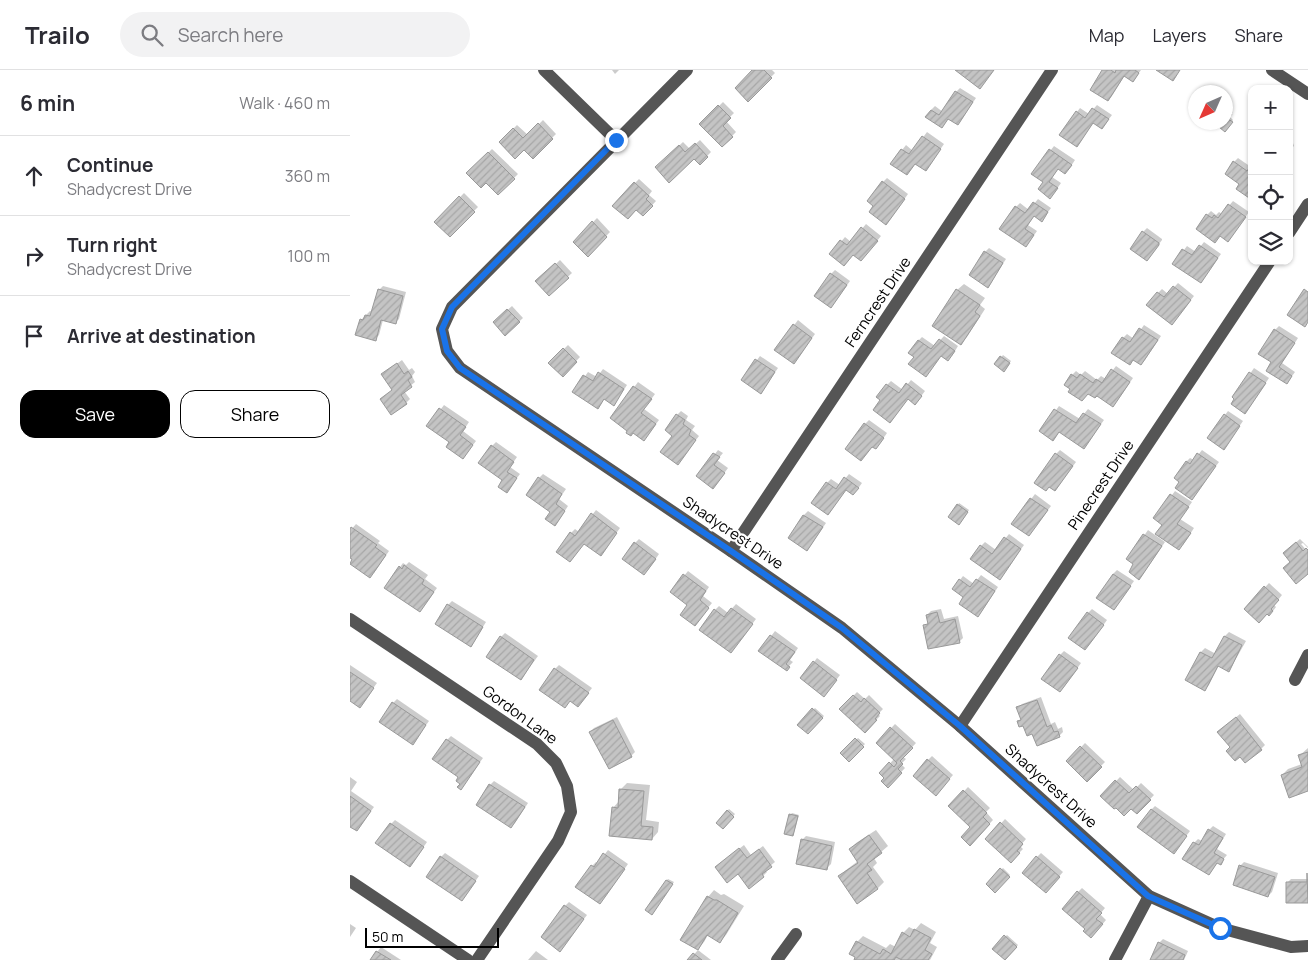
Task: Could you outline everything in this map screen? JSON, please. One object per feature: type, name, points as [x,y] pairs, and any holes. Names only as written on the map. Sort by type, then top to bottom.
[{"type":"street","points":[[544,70],[616,140]]},
{"type":"street","name":"Shadycrest Drive","points":[[687,70],[452,307],[442,329],[447,351],[460,368],[842,628],[960,726],[1148,896],[1220,928],[1291,947],[1308,946]]},
{"type":"street","name":"Ferncrest Drive","points":[[731,551],[1052,70]]},
{"type":"street","points":[[1272,70],[1308,94]]},
{"type":"street","points":[[1293,227],[1308,204]]},
{"type":"street","name":"Pinecrest Drive","points":[[960,726],[1267,265]]},
{"type":"street","name":"Gordon Lane","points":[[350,619],[537,744],[556,763],[568,786],[571,812],[558,841],[477,960]]},
{"type":"street","points":[[1295,680],[1308,655]]},
{"type":"street","points":[[350,881],[468,960]]},
{"type":"street","points":[[1115,960],[1148,896]]},
{"type":"street","points":[[778,960],[796,934]]},
{"type":"building","points":[[752,70],[764,70],[772,78],[748,102],[735,88]]},
{"type":"building","points":[[955,70],[994,70],[980,89]]},
{"type":"building","points":[[1102,70],[1111,70],[1115,73],[1116,70],[1135,70],[1139,73],[1133,82],[1124,76],[1108,101],[1090,90]]},
{"type":"building","points":[[1156,70],[1180,70],[1173,81]]},
{"type":"building","points":[[955,91],[973,102],[958,125],[948,119],[942,128],[925,117],[931,110],[939,115]]},
{"type":"building","points":[[718,105],[731,118],[723,126],[733,137],[722,147],[699,124]]},
{"type":"building","points":[[1092,108],[1109,119],[1102,129],[1093,123],[1077,147],[1059,135],[1076,111],[1085,118]]},
{"type":"building","points":[[538,123],[553,139],[533,159],[524,150],[515,159],[499,142],[513,128],[523,138]]},
{"type":"building","points":[[922,136],[941,149],[926,171],[915,164],[907,175],[890,164],[901,149],[909,154]]},
{"type":"building","points":[[695,143],[708,157],[700,165],[694,159],[669,183],[655,167],[679,145],[685,152]]},
{"type":"building","points":[[1049,149],[1072,165],[1065,174],[1058,169],[1049,182],[1058,188],[1050,199],[1038,189],[1043,182],[1031,174]]},
{"type":"building","points":[[488,152],[515,179],[498,195],[486,183],[481,188],[466,173]]},
{"type":"building","points":[[1233,161],[1247,171],[1248,170],[1248,197],[1236,189],[1239,184],[1225,174]]},
{"type":"building","points":[[882,181],[905,199],[886,225],[869,212],[873,206],[867,201]]},
{"type":"building","points":[[634,182],[649,196],[646,199],[653,206],[643,216],[636,210],[628,219],[612,206]]},
{"type":"building","points":[[459,196],[475,212],[450,237],[434,222]]},
{"type":"building","points":[[1033,202],[1048,212],[1042,222],[1034,216],[1025,229],[1034,235],[1026,247],[999,229],[1015,206],[1025,213]]},
{"type":"building","points":[[1228,204],[1246,217],[1228,242],[1220,236],[1215,243],[1196,229],[1206,214],[1212,218],[1214,215],[1218,218]]},
{"type":"building","points":[[592,221],[607,237],[588,257],[573,242]]},
{"type":"building","points":[[861,227],[878,241],[861,261],[853,255],[844,266],[829,254],[840,240],[847,245]]},
{"type":"building","points":[[1142,231],[1159,243],[1147,261],[1130,249]]},
{"type":"building","points":[[1199,245],[1218,258],[1201,283],[1172,264],[1182,249],[1192,255]]},
{"type":"building","points":[[984,251],[1003,263],[988,288],[969,275]]},
{"type":"building","points":[[555,263],[569,278],[549,296],[535,281]]},
{"type":"building","points":[[830,273],[847,285],[831,308],[814,296]]},
{"type":"building","points":[[1173,286],[1191,300],[1172,325],[1146,305],[1157,292],[1164,297]]},
{"type":"building","points":[[378,289],[403,296],[396,324],[381,320],[376,341],[355,335],[360,319],[363,320],[365,315],[370,316]]},
{"type":"building","points":[[956,289],[980,305],[975,312],[980,316],[961,345],[932,326]]},
{"type":"building","points":[[1304,289],[1308,292],[1308,322],[1305,327],[1287,315]]},
{"type":"building","points":[[507,309],[520,322],[505,336],[493,322]]},
{"type":"building","points":[[793,324],[812,338],[794,364],[774,350]]},
{"type":"building","points":[[1139,328],[1158,340],[1141,365],[1133,360],[1130,365],[1111,353],[1122,337],[1130,342]]},
{"type":"building","points":[[1274,329],[1295,343],[1279,367],[1292,376],[1287,384],[1266,371],[1271,362],[1258,354]]},
{"type":"building","points":[[939,339],[955,351],[948,361],[941,356],[926,377],[908,364],[914,357],[908,353],[918,340],[931,349]]},
{"type":"building","points":[[563,348],[577,362],[563,377],[548,363]]},
{"type":"building","points":[[1000,356],[1010,363],[1004,372],[994,364]]},
{"type":"building","points":[[755,359],[775,372],[761,394],[741,380]]},
{"type":"building","points":[[397,363],[404,374],[408,371],[412,377],[408,380],[412,387],[401,395],[407,404],[391,415],[380,399],[392,390],[381,374]]},
{"type":"building","points":[[1111,369],[1130,382],[1113,407],[1097,396],[1095,398],[1088,394],[1082,401],[1068,392],[1070,389],[1064,385],[1071,374],[1077,378],[1080,374],[1093,383],[1096,379],[1102,383]]},
{"type":"building","points":[[598,372],[624,389],[614,406],[604,399],[598,409],[572,392],[583,375],[593,381]]},
{"type":"building","points":[[1249,372],[1266,383],[1245,414],[1231,404],[1234,399],[1232,397]]},
{"type":"building","points":[[906,383],[922,396],[915,405],[908,399],[890,423],[873,410],[880,400],[876,397],[886,384],[899,393]]},
{"type":"building","points":[[633,386],[652,399],[641,413],[656,424],[644,441],[633,433],[631,436],[626,433],[627,431],[610,418]]},
{"type":"building","points":[[439,408],[466,427],[460,435],[473,445],[463,459],[446,447],[449,442],[426,426]]},
{"type":"building","points":[[1054,409],[1076,423],[1083,413],[1101,424],[1084,449],[1059,432],[1053,441],[1039,431]]},
{"type":"building","points":[[676,414],[685,420],[683,424],[691,430],[689,435],[696,440],[678,465],[660,452],[672,436],[665,430]]},
{"type":"building","points":[[1224,414],[1240,426],[1224,450],[1207,438]]},
{"type":"building","points":[[864,423],[884,438],[876,449],[872,447],[861,461],[845,449]]},
{"type":"building","points":[[491,445],[514,462],[507,472],[517,478],[507,493],[498,487],[502,480],[478,463]]},
{"type":"building","points":[[713,453],[720,457],[714,465],[725,473],[713,489],[696,476]]},
{"type":"building","points":[[1055,453],[1073,466],[1055,491],[1049,487],[1046,491],[1034,483]]},
{"type":"building","points":[[1197,453],[1216,466],[1192,500],[1175,488],[1179,482],[1174,478],[1186,461],[1190,464]]},
{"type":"building","points":[[538,477],[562,494],[556,504],[565,511],[555,526],[545,519],[550,512],[526,495]]},
{"type":"building","points":[[844,477],[859,488],[853,495],[846,490],[828,515],[811,503],[826,482],[836,489]]},
{"type":"building","points":[[1170,494],[1189,507],[1177,524],[1191,533],[1179,550],[1155,534],[1162,525],[1153,518]]},
{"type":"building","points":[[1030,498],[1048,510],[1029,536],[1011,524]]},
{"type":"building","points":[[957,504],[968,512],[959,525],[948,517]]},
{"type":"building","points":[[591,513],[617,533],[601,556],[584,544],[570,562],[556,552],[570,532],[575,536]]},
{"type":"building","points":[[803,515],[823,527],[807,551],[788,538]]},
{"type":"building","points":[[351,527],[377,545],[375,547],[386,555],[370,578],[350,564],[352,559],[350,558]]},
{"type":"building","points":[[1143,534],[1162,546],[1139,580],[1129,572],[1133,564],[1126,559]]},
{"type":"building","points":[[1004,537],[1021,549],[1000,580],[970,559],[980,545],[992,554]]},
{"type":"building","points":[[634,542],[656,559],[644,575],[622,559]]},
{"type":"building","points":[[1296,542],[1303,551],[1306,548],[1308,550],[1308,574],[1296,584],[1283,568],[1290,562],[1283,553]]},
{"type":"building","points":[[404,565],[424,580],[422,584],[434,592],[420,612],[384,588],[399,566],[402,569]]},
{"type":"building","points":[[683,574],[706,591],[700,600],[709,608],[695,626],[680,615],[687,605],[670,592]]},
{"type":"building","points":[[1113,574],[1131,586],[1114,610],[1096,598]]},
{"type":"building","points":[[959,579],[970,587],[976,579],[995,591],[978,617],[959,604],[963,597],[952,589]]},
{"type":"building","points":[[1264,586],[1279,600],[1271,609],[1273,611],[1269,616],[1267,614],[1259,623],[1244,609]]},
{"type":"building","points":[[447,604],[483,627],[471,647],[435,624]]},
{"type":"building","points":[[731,608],[753,624],[731,653],[699,630],[714,609],[724,617]]},
{"type":"building","points":[[937,612],[940,623],[955,619],[960,643],[928,649],[923,625],[928,624],[926,615]]},
{"type":"building","points":[[1087,612],[1104,625],[1085,650],[1068,638]]},
{"type":"building","points":[[770,635],[795,652],[786,664],[790,667],[787,671],[758,651]]},
{"type":"building","points":[[500,636],[534,660],[521,680],[486,657]]},
{"type":"building","points":[[1224,636],[1242,645],[1229,672],[1218,666],[1205,691],[1185,680],[1200,652],[1212,658]]},
{"type":"building","points":[[1059,654],[1078,668],[1060,692],[1041,679]]},
{"type":"building","points":[[813,661],[837,680],[824,697],[800,678]]},
{"type":"building","points":[[554,668],[589,693],[578,707],[570,701],[565,708],[539,690]]},
{"type":"building","points":[[350,672],[374,688],[360,708],[350,701]]},
{"type":"building","points":[[853,695],[861,702],[864,698],[880,713],[875,719],[877,720],[865,733],[839,709]]},
{"type":"building","points":[[1037,700],[1047,727],[1051,725],[1054,732],[1058,731],[1060,737],[1037,746],[1032,734],[1027,736],[1023,726],[1019,727],[1017,721],[1021,720],[1016,707]]},
{"type":"building","points":[[392,702],[426,725],[413,745],[379,722]]},
{"type":"building","points":[[812,708],[823,718],[808,734],[797,725]]},
{"type":"building","points":[[1236,717],[1262,750],[1245,763],[1240,757],[1235,761],[1226,751],[1230,747],[1217,732]]},
{"type":"building","points":[[613,720],[632,757],[609,769],[589,732]]},
{"type":"building","points":[[890,727],[913,748],[900,761],[903,764],[898,769],[902,773],[888,788],[881,781],[884,778],[879,773],[889,762],[894,767],[897,763],[876,743]]},
{"type":"building","points":[[855,738],[864,747],[849,762],[840,753]]},
{"type":"building","points":[[446,739],[480,762],[461,790],[457,787],[460,784],[456,781],[458,777],[432,759]]},
{"type":"building","points":[[1080,746],[1102,767],[1087,782],[1066,761]]},
{"type":"building","points":[[1308,752],[1308,791],[1289,798],[1281,775],[1302,767],[1298,755]]},
{"type":"building","points":[[927,759],[950,779],[936,796],[913,776]]},
{"type":"building","points":[[1115,780],[1129,793],[1136,786],[1151,800],[1137,814],[1131,809],[1124,816],[1100,796]]},
{"type":"building","points":[[489,784],[525,807],[511,828],[476,805]]},
{"type":"building","points":[[619,789],[644,791],[641,826],[653,827],[652,840],[609,836],[612,807],[618,808]]},
{"type":"building","points":[[963,790],[987,813],[983,817],[990,824],[970,846],[961,837],[970,827],[948,806]]},
{"type":"building","points":[[350,796],[371,811],[357,831],[350,827]]},
{"type":"building","points":[[1151,809],[1187,836],[1174,854],[1137,827]]},
{"type":"building","points":[[727,810],[734,817],[723,829],[716,823]]},
{"type":"building","points":[[789,814],[798,816],[793,836],[784,834]]},
{"type":"building","points":[[1000,822],[1023,844],[1017,851],[1020,853],[1011,863],[985,839]]},
{"type":"building","points":[[390,823],[424,847],[410,867],[375,843]]},
{"type":"building","points":[[1208,829],[1223,838],[1214,853],[1224,859],[1221,865],[1217,863],[1209,875],[1182,859],[1193,842],[1199,845]]},
{"type":"building","points":[[869,835],[882,853],[867,864],[872,870],[867,873],[878,889],[857,904],[838,876],[858,863],[849,849]]},
{"type":"building","points":[[801,839],[832,846],[827,870],[796,864]]},
{"type":"building","points":[[739,848],[747,858],[759,849],[772,867],[762,874],[764,877],[749,889],[738,874],[727,883],[715,867]]},
{"type":"building","points":[[603,853],[625,869],[600,904],[575,887],[591,865],[594,867]]},
{"type":"building","points":[[440,856],[476,881],[462,901],[426,877]]},
{"type":"building","points":[[1036,856],[1060,877],[1046,893],[1022,873]]},
{"type":"building","points":[[1239,865],[1275,877],[1268,897],[1233,885]]},
{"type":"building","points":[[1000,868],[1010,877],[995,893],[986,884]]},
{"type":"building","points":[[1307,873],[1308,903],[1286,903],[1286,882],[1307,882]]},
{"type":"building","points":[[666,880],[673,884],[652,915],[645,910]]},
{"type":"building","points":[[1077,891],[1102,913],[1096,919],[1103,924],[1091,938],[1083,931],[1085,929],[1062,909]]},
{"type":"building","points":[[707,896],[738,913],[720,943],[707,935],[698,950],[680,940]]},
{"type":"building","points":[[564,905],[584,919],[560,952],[541,937]]},
{"type":"building","points":[[914,929],[931,938],[925,950],[932,954],[928,960],[902,960],[896,957],[894,960],[854,960],[855,957],[849,954],[856,941],[880,954],[883,949],[891,954],[902,932],[910,937]]},
{"type":"building","points":[[1004,935],[1017,947],[1005,960],[992,949]]},
{"type":"building","points":[[1158,942],[1185,955],[1183,960],[1150,960]]},
{"type":"building","points":[[376,951],[391,960],[370,960]]},
{"type":"building","points":[[693,953],[702,960],[687,960]]},
{"type":"route","points":[[616,140],[452,307],[442,329],[447,351],[460,368],[842,628],[960,726],[1148,896],[1220,928]]}]
